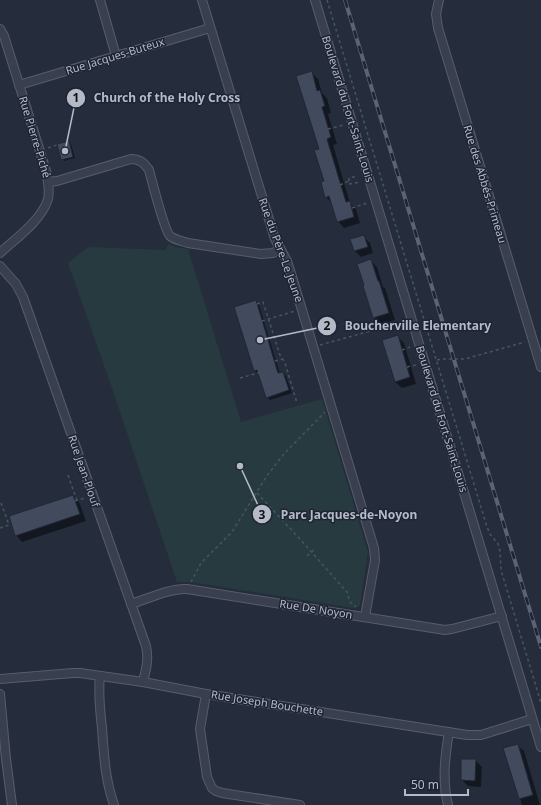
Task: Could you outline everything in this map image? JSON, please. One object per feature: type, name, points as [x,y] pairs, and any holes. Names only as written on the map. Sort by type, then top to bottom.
[{"type":"street","points":[[100,0],[116,56]]},
{"type":"street","name":"Rue du Père-Le Jeune","points":[[202,0],[274,234],[289,267],[374,548],[375,560],[365,617]]},
{"type":"street","name":"Boulevard du Fort-Saint-Louis","points":[[315,0],[541,747]]},
{"type":"street","name":"Rue des Abbés-Primeau","points":[[439,0],[436,14],[438,28],[539,356],[541,368]]},
{"type":"street","name":"Rue Jacques-Buteux","points":[[19,85],[210,28]]},
{"type":"street","name":"Rue Pierre-Piché","points":[[0,29],[4,36],[49,188],[48,199],[44,209],[32,223],[0,253]]},
{"type":"street","points":[[48,182],[131,159],[136,159],[145,165],[149,170],[167,232],[171,236],[188,243],[261,254],[273,253],[280,249]]},
{"type":"street","name":"Rue Jean-Plouf","points":[[0,266],[16,284],[23,297],[131,604],[148,655],[148,662],[143,682]]},
{"type":"street","name":"Rue De Noyon","points":[[131,604],[180,588],[445,630],[502,616]]},
{"type":"street","name":"Rue Joseph Bouchette","points":[[0,679],[73,673],[100,676],[473,736],[532,719]]},
{"type":"street","points":[[100,676],[99,693],[105,772],[110,795],[114,805]]},
{"type":"street","points":[[0,694],[12,805]]},
{"type":"street","points":[[206,694],[200,729],[207,777],[212,788],[222,793],[300,805]]},
{"type":"street","points":[[448,805],[445,781],[446,750],[449,732]]},
{"type":"path","name":"Boulevard du Fort-Saint-Louis","points":[[327,0],[487,527],[490,534],[498,544],[501,570],[541,703]]},
{"type":"path","points":[[328,129],[343,125]]},
{"type":"path","points":[[44,149],[57,145]]},
{"type":"path","points":[[350,182],[349,178],[358,176]]},
{"type":"path","points":[[340,184],[360,182]]},
{"type":"path","points":[[352,208],[367,203]]},
{"type":"path","points":[[257,304],[263,302],[280,355],[285,363],[297,403]]},
{"type":"path","points":[[262,321],[296,311]]},
{"type":"path","points":[[320,346],[403,322]]},
{"type":"path","points":[[437,360],[465,359],[527,341]]},
{"type":"path","points":[[402,350],[410,347]]},
{"type":"path","points":[[275,361],[282,359]]},
{"type":"path","points":[[407,367],[416,365]]},
{"type":"path","points":[[240,378],[262,372]]},
{"type":"path","points":[[190,584],[201,563],[232,532],[256,492],[283,455],[327,411]]},
{"type":"path","points":[[68,475],[76,501],[88,497]]},
{"type":"path","points":[[256,492],[347,592],[350,602],[358,609]]},
{"type":"path","points":[[0,500],[8,525]]},
{"type":"path","points":[[0,528],[11,524]]},
{"type":"path","points":[[307,556],[315,549]]},
{"type":"green space","points":[[169,244],[175,247],[188,249],[241,422],[322,399],[368,552],[360,605],[358,607],[353,608],[191,582],[177,582],[112,388],[68,263],[88,247],[165,250]]},
{"type":"building","points":[[312,71],[317,91],[320,90],[325,106],[322,107],[331,137],[327,139],[346,202],[350,201],[354,217],[337,222],[329,196],[325,198],[321,182],[324,181],[314,150],[319,149],[296,76]]},
{"type":"building","points":[[69,141],[73,157],[61,160],[57,144]]},
{"type":"building","points":[[364,235],[368,247],[354,251],[350,239]]},
{"type":"building","points":[[371,259],[389,313],[373,318],[357,264]]},
{"type":"building","points":[[256,300],[278,373],[283,372],[289,390],[266,398],[257,370],[254,371],[234,307]]},
{"type":"building","points":[[398,335],[410,377],[395,382],[382,340]]},
{"type":"building","points":[[73,495],[80,514],[15,536],[9,516]]},
{"type":"building","points":[[518,744],[533,795],[519,799],[503,748]]},
{"type":"building","points":[[461,759],[476,759],[475,781],[461,780]]},
{"type":"railway","points":[[345,0],[541,647]]},
{"type":"place","name":"Church of the Holy Cross","points":[[65,151]]},
{"type":"place","name":"Boucherville Elementary","points":[[260,340]]},
{"type":"place","name":"Parc Jacques-de-Noyon","points":[[240,466]]}]
